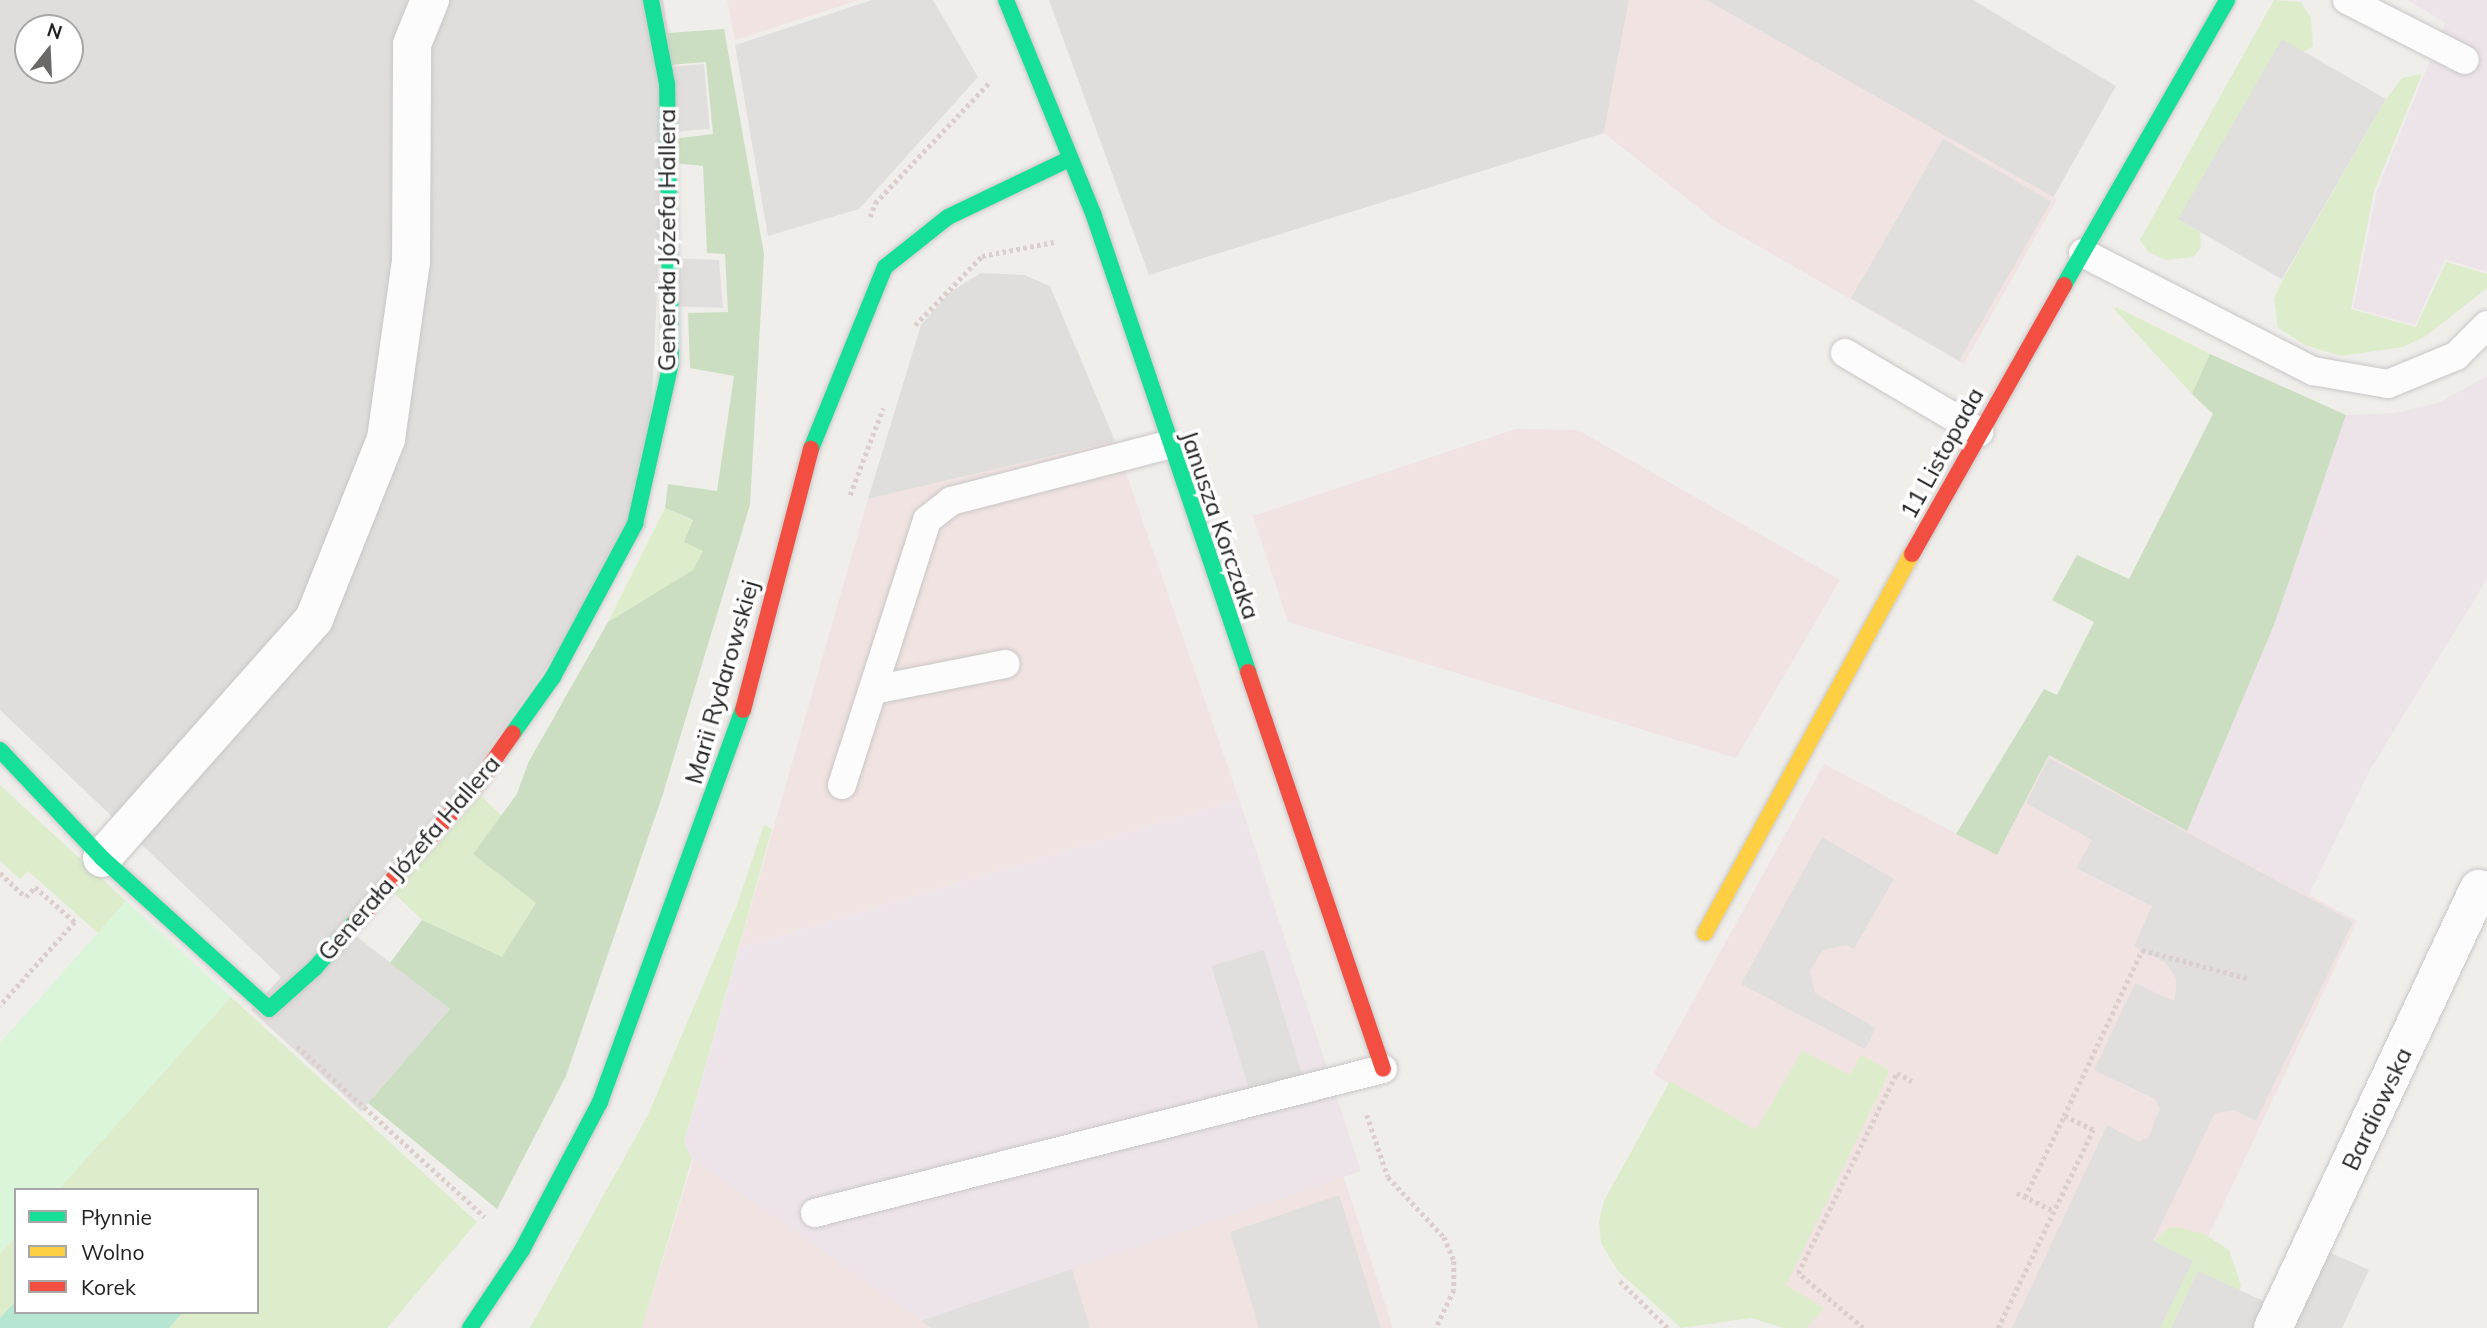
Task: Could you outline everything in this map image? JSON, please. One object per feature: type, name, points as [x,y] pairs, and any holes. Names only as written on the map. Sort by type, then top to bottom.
[{"type":"street","points":[[102,858],[314,619],[386,439],[411,262],[412,44],[430,0]]},
{"type":"street","name":"Generała Józefa Hallera","points":[[266,1012],[324,959],[477,784],[553,677],[635,524],[671,363],[667,84],[651,0]]},
{"type":"street","name":"Janusza Korczaka","points":[[1006,0],[1067,160],[1094,216],[1168,445],[1353,971],[1383,1069]]},
{"type":"street","name":"11 Listopada","points":[[1706,933],[1979,432],[2227,0]]},
{"type":"street","name":"Marii Rydarowskiej","points":[[470,1328],[522,1251],[600,1102],[738,728],[808,456],[884,267],[948,217],[1067,160]]},
{"type":"street","points":[[0,750],[65,814],[102,858],[266,1012]]},
{"type":"street","name":"Bardiowska","points":[[2273,1328],[2479,889]]},
{"type":"lane","points":[[2347,0],[2465,60]]},
{"type":"lane","points":[[2083,253],[2313,371],[2388,384],[2456,356],[2487,325]]},
{"type":"lane","points":[[1844,353],[1979,432]]},
{"type":"lane","points":[[842,785],[927,520],[951,501],[1168,445]]},
{"type":"lane","points":[[873,690],[1005,664]]},
{"type":"lane","points":[[815,1213],[1383,1069]]},
{"type":"path","points":[[0,873],[26,897],[35,887],[75,922],[0,1006]]},
{"type":"path","points":[[2025,1197],[2142,950],[2250,979]]},
{"type":"path","points":[[266,1012],[492,1223]]},
{"type":"path","points":[[1863,1328],[1798,1273],[1897,1073],[1912,1081]]},
{"type":"path","points":[[1998,1328],[2093,1130],[2064,1116]]},
{"type":"path","points":[[2017,1193],[2054,1211]]},
{"type":"path","points":[[1620,1281],[1668,1328]]},
{"type":"shaded area","points":[[0,0],[663,0],[669,36],[646,527],[356,936],[450,1009],[361,1111],[251,1010],[281,977],[0,710]]},
{"type":"shaded area","points":[[727,0],[859,0],[735,40]]},
{"type":"shaded area","points":[[872,0],[933,0],[978,77],[859,209],[768,236],[735,45]]},
{"type":"shaded area","points":[[1049,0],[1629,0],[1604,133],[1149,275]]},
{"type":"shaded area","points":[[1629,0],[1706,0],[2057,199],[1964,364],[1718,223],[1604,133]]},
{"type":"shaded area","points":[[1706,0],[1973,0],[2116,86],[2053,198]]},
{"type":"shaded area","points":[[2408,0],[2487,0],[2487,272],[2445,259],[2415,325],[2353,308],[2377,191],[2445,23]]},
{"type":"shaded area","points":[[2282,39],[2386,99],[2282,279],[2178,219]]},
{"type":"shaded area","points":[[704,64],[710,129],[670,132],[664,67]]},
{"type":"shaded area","points":[[1943,139],[2051,201],[1959,361],[1851,298]]},
{"type":"shaded area","points":[[670,258],[719,260],[723,308],[670,306]]},
{"type":"shaded area","points":[[981,273],[1024,275],[1050,286],[1115,441],[868,499],[921,325],[950,292]]},
{"type":"shaded area","points":[[2487,376],[2487,579],[2370,770],[2308,896],[2187,831],[2274,625],[2346,415],[2396,413],[2438,403]]},
{"type":"shaded area","points":[[1516,429],[1578,430],[1840,580],[1736,758],[1288,622],[1253,516]]},
{"type":"shaded area","points":[[1115,441],[1239,799],[739,948],[868,499]]},
{"type":"shaded area","points":[[2049,755],[2357,921],[2165,1328],[1804,1328],[1785,1286],[1890,1071],[1850,1076],[1756,1130],[1653,1074],[1824,764],[1997,855]]},
{"type":"shaded area","points":[[2049,758],[2353,922],[2256,1121],[2234,1110],[2215,1113],[2153,1241],[2193,1261],[2160,1328],[2012,1328],[2107,1125],[2139,1142],[2148,1138],[2160,1109],[2155,1099],[2094,1070],[2135,983],[2174,1001],[2176,988],[2176,979],[2166,963],[2134,946],[2152,906],[2076,868],[2092,840],[2026,803]]},
{"type":"shaded area","points":[[1239,799],[1361,1171],[921,1321],[692,1159],[684,1143],[739,948]]},
{"type":"shaded area","points":[[1822,837],[1894,879],[1854,949],[1846,945],[1823,950],[1810,971],[1815,993],[1876,1028],[1865,1049],[1741,984]]},
{"type":"shaded area","points":[[1264,950],[1307,1091],[1254,1107],[1211,966]]},
{"type":"shaded area","points":[[694,1158],[921,1320],[1343,1175],[1393,1328],[642,1328]]},
{"type":"shaded area","points":[[1339,1195],[1381,1328],[1259,1328],[1230,1232]]},
{"type":"shaded area","points":[[2313,1245],[2369,1270],[2342,1328],[2171,1328],[2198,1271],[2283,1310]]},
{"type":"shaded area","points":[[1072,1269],[1090,1328],[932,1328],[921,1321]]},
{"type":"green space","points":[[2274,0],[2301,2],[2311,18],[2313,46],[2304,52],[2282,40],[2179,220],[2200,232],[2201,247],[2193,257],[2166,260],[2148,252],[2140,240]]},
{"type":"green space","points":[[724,29],[764,254],[750,505],[662,797],[566,1076],[497,1209],[368,1103],[450,1009],[390,963],[422,920],[502,957],[536,903],[473,854],[517,794],[528,763],[608,622],[693,570],[703,551],[684,542],[693,520],[665,508],[668,484],[717,491],[734,376],[690,368],[688,313],[728,312],[725,254],[707,253],[703,166],[673,163],[672,139],[713,134],[706,62],[669,65],[668,33]]},
{"type":"green space","points":[[2422,74],[2374,191],[2351,309],[2416,327],[2446,262],[2487,274],[2487,288],[2426,336],[2403,347],[2341,356],[2305,345],[2278,328],[2274,299],[2386,99],[2402,78]]},
{"type":"green space","points":[[2116,307],[2210,354],[2192,394],[2114,309]]},
{"type":"green space","points":[[2210,354],[2346,415],[2274,625],[2187,831],[2049,755],[1997,855],[1956,834],[2044,689],[2057,695],[2094,622],[2052,600],[2077,555],[2129,579],[2213,414],[2192,394]]},
{"type":"green space","points":[[665,508],[693,521],[703,551],[694,570],[608,622]]},
{"type":"green space","points":[[0,785],[126,901],[98,933],[28,871],[20,879],[0,861]]},
{"type":"green space","points":[[481,796],[502,816],[473,854],[536,903],[502,958],[422,920],[394,893]]},
{"type":"green space","points":[[764,825],[772,829],[684,1142],[692,1159],[642,1328],[530,1328],[648,1115],[737,905]]},
{"type":"green space","points":[[126,901],[231,997],[60,1188],[14,1188],[14,1238],[0,1254],[0,1043]]},
{"type":"green space","points":[[231,997],[477,1222],[387,1328],[169,1328],[181,1314],[259,1314],[259,1188],[60,1188]]},
{"type":"green space","points":[[1802,1051],[1850,1075],[1861,1055],[1890,1071],[1786,1285],[1824,1308],[1807,1328],[1784,1328],[1751,1318],[1681,1328],[1618,1271],[1601,1243],[1599,1221],[1604,1201],[1670,1081],[1756,1130]]},
{"type":"green space","points":[[2178,1227],[2204,1234],[2229,1250],[2241,1285],[2239,1291],[2198,1271],[2171,1328],[2160,1328],[2192,1261],[2153,1242],[2168,1228]]},
{"type":"green space","points":[[14,1238],[14,1303],[0,1318],[0,1254]]},
{"type":"green space","points":[[14,1303],[14,1314],[181,1314],[169,1328],[0,1328],[0,1318]]},
{"type":"traffic: fast","points":[[513,733],[553,677],[635,524],[671,363],[667,84],[651,0]]},
{"type":"traffic: fast","points":[[1006,0],[1094,216],[1248,672]]},
{"type":"traffic: fast","points":[[2064,285],[2227,0]]},
{"type":"traffic: fast","points":[[811,449],[885,267],[948,217],[1067,160]]},
{"type":"traffic: fast","points":[[470,1328],[522,1250],[600,1102],[743,710]]},
{"type":"traffic: fast","points":[[0,750],[102,858],[269,1009],[315,968],[356,921]]},
{"type":"traffic: slow","points":[[1705,933],[1912,554]]},
{"type":"traffic: jam","points":[[1912,554],[2064,285]]},
{"type":"traffic: jam","points":[[743,710],[811,449]]},
{"type":"traffic: jam","points":[[1248,672],[1383,1069]]},
{"type":"traffic: jam","points":[[356,921],[477,784],[513,733]]}]
